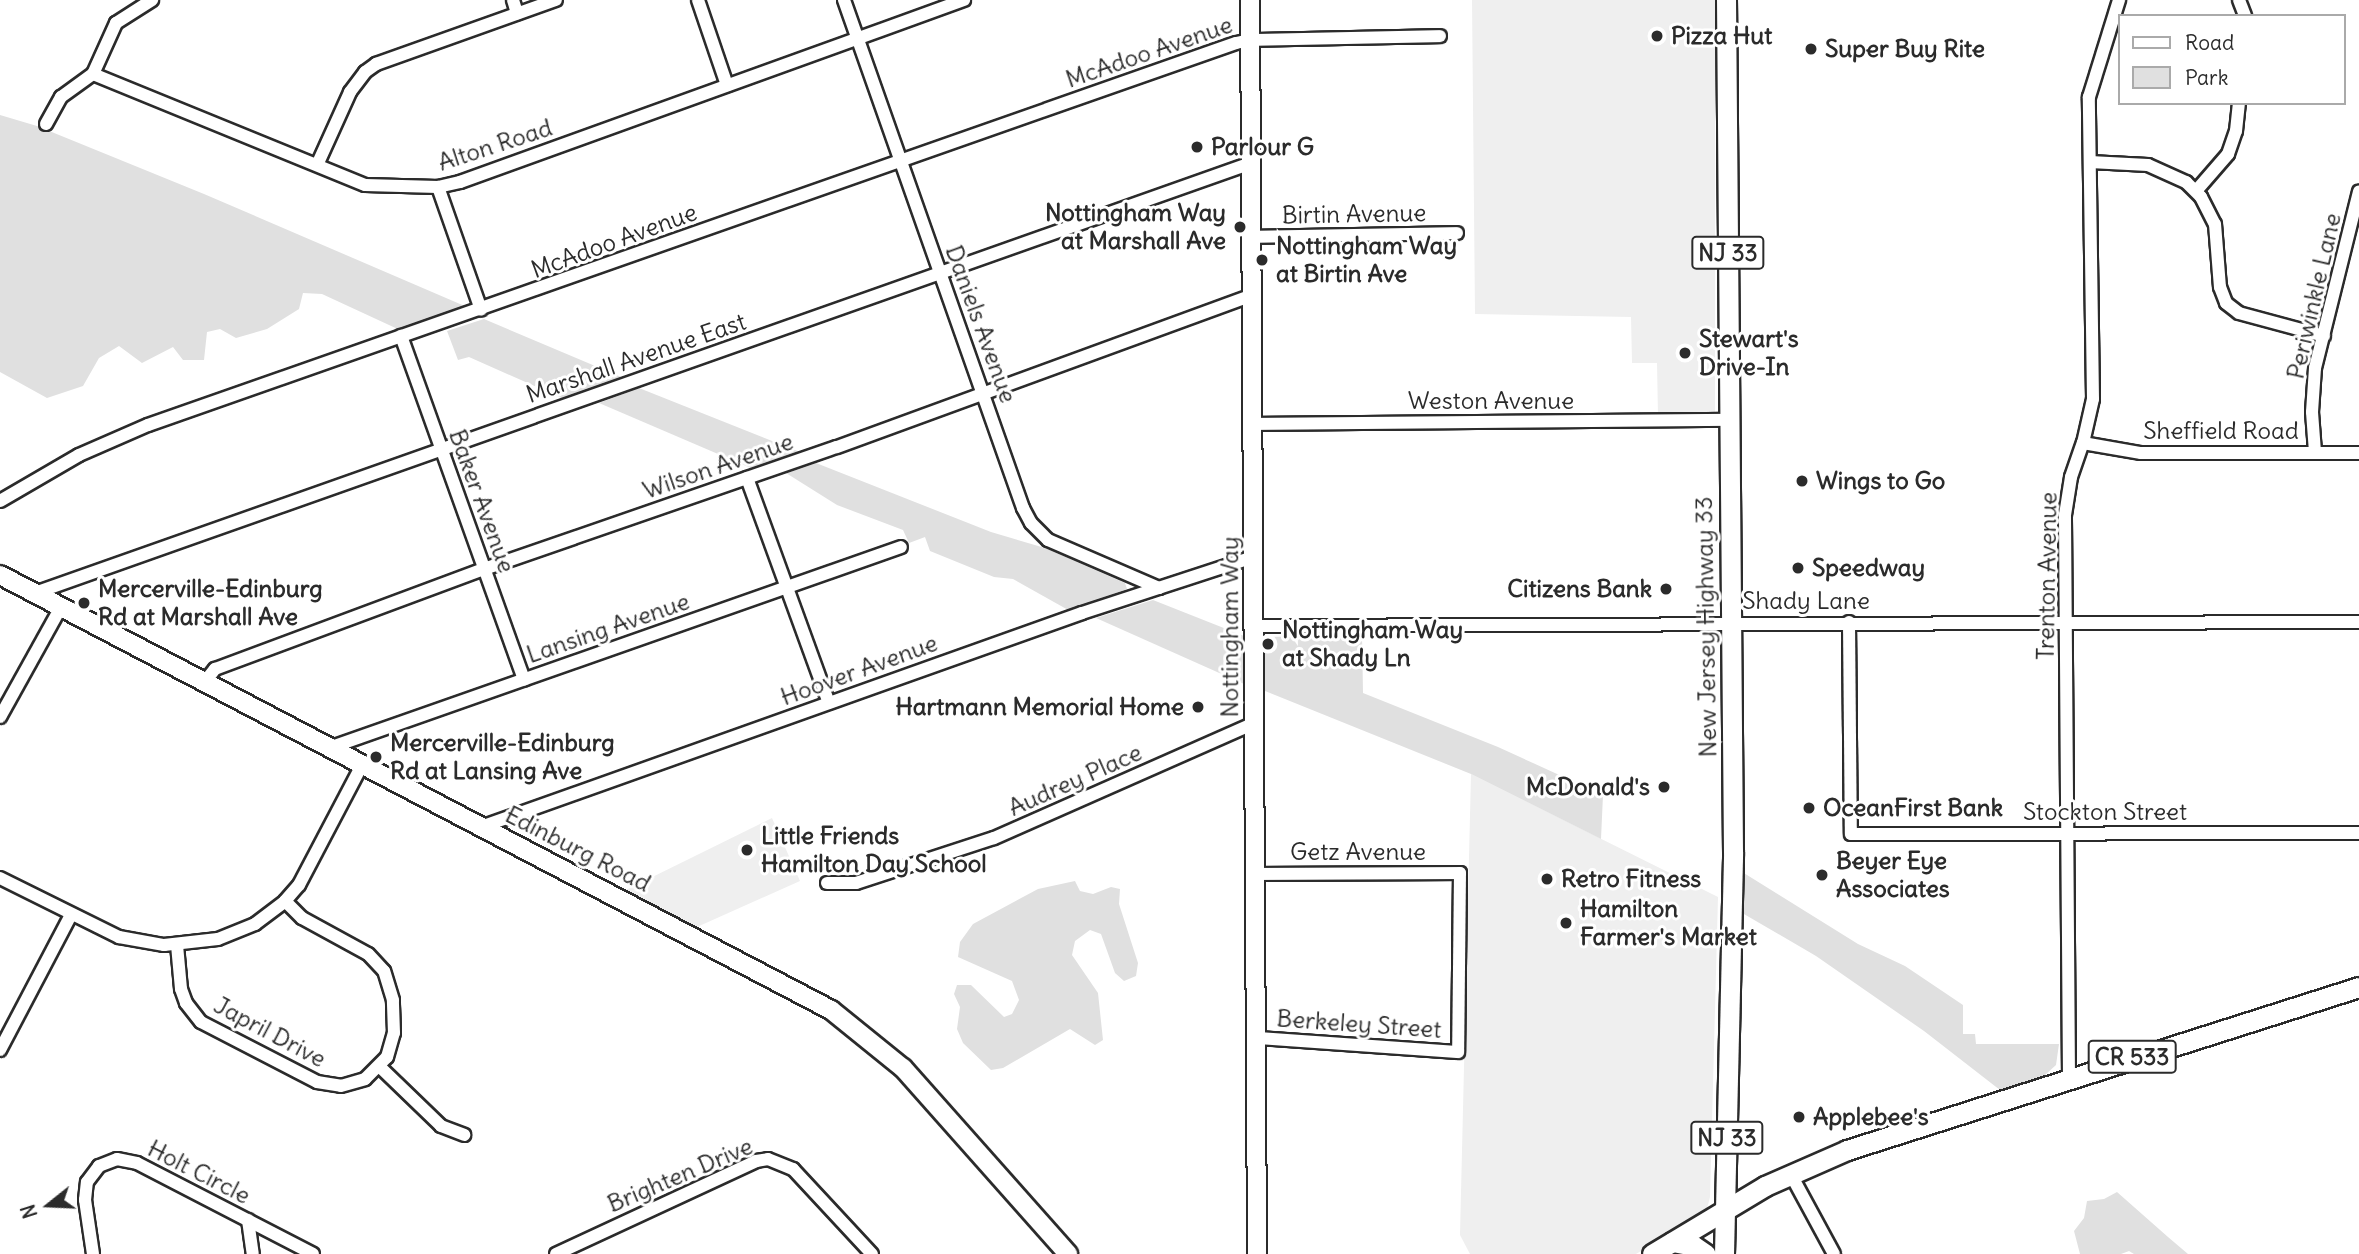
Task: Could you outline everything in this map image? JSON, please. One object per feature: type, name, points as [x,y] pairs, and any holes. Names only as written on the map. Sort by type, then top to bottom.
[{"type":"main road","name":"Nottingham Way","points":[[1250,0],[1257,1254]]},
{"type":"main road","name":"New Jersey Highway 33","points":[[1724,1254],[1733,858],[1726,0]]},
{"type":"main road","name":"Edinburg Road","points":[[0,575],[804,994],[857,1028],[902,1068],[1068,1254]]},
{"type":"main road","name":"CR 533","points":[[1652,1254],[1790,1174],[1847,1150],[2359,987]]},
{"type":"main road","points":[[1672,1242],[1694,1246],[1706,1254]]},
{"type":"street","points":[[46,124],[61,97],[93,74],[116,23],[152,0]]},
{"type":"street","points":[[513,0],[517,13]]},
{"type":"street","points":[[318,163],[350,92],[365,72],[390,58],[556,0]]},
{"type":"street","points":[[698,0],[727,85]]},
{"type":"street","name":"Daniels Avenue","points":[[844,0],[1023,508],[1039,533],[1048,540],[1159,589]]},
{"type":"street","name":"Alton Road","points":[[93,74],[318,163],[365,185],[438,187],[460,182],[964,0]]},
{"type":"street","name":"Trenton Avenue","points":[[2069,1078],[2065,515],[2071,477],[2091,410],[2094,375],[2091,82],[2119,0]]},
{"type":"street","name":"McAdoo Avenue","points":[[0,501],[113,439],[901,160],[1250,40],[1440,36]]},
{"type":"street","points":[[2196,191],[2228,154],[2236,131],[2239,105]]},
{"type":"street","points":[[2090,162],[2160,168],[2174,174],[2196,191],[2215,224],[2220,288],[2226,303],[2239,313],[2324,336]]},
{"type":"street","name":"Marshall Avenue East","points":[[35,593],[1251,163]]},
{"type":"street","points":[[438,187],[481,310]]},
{"type":"street","name":"Periwinkle Lane","points":[[2315,452],[2312,392],[2359,191]]},
{"type":"street","name":"Birtin Avenue","points":[[1251,237],[1457,233]]},
{"type":"street","name":"Wilson Avenue","points":[[204,683],[215,669],[484,569],[984,394],[1252,295]]},
{"type":"street","name":"Baker Avenue","points":[[401,337],[524,680]]},
{"type":"street","name":"Weston Avenue","points":[[1253,424],[1729,420]]},
{"type":"street","name":"Sheffield Road","points":[[2083,443],[2141,453],[2359,453]]},
{"type":"street","points":[[747,478],[829,703]]},
{"type":"street","name":"Lansing Avenue","points":[[329,748],[901,547]]},
{"type":"street","name":"Hoover Avenue","points":[[481,827],[829,703],[1254,557]]},
{"type":"street","points":[[0,717],[61,607]]},
{"type":"street","name":"Stockton Street","points":[[1849,622],[1851,834],[2359,833]]},
{"type":"street","name":"Shady Lane","points":[[1254,626],[2359,622]]},
{"type":"street","name":"Audrey Place","points":[[827,883],[856,883],[994,838],[1255,723]]},
{"type":"street","points":[[0,878],[119,937],[177,945],[218,939],[238,932],[285,901],[310,868],[362,765]]},
{"type":"street","name":"Getz Avenue","points":[[1256,874],[1460,873],[1458,1052]]},
{"type":"street","points":[[285,901],[302,918],[368,954],[384,971],[393,999],[395,1025],[392,1045],[380,1067],[441,1126],[464,1135]]},
{"type":"street","points":[[0,1051],[71,915]]},
{"type":"street","name":"Japril Drive","points":[[177,945],[186,1003],[192,1014],[210,1029],[328,1085],[353,1084],[380,1067]]},
{"type":"street","name":"Berkeley Street","points":[[1256,1038],[1458,1052]]},
{"type":"street","name":"Holt Circle","points":[[93,1254],[85,1200],[87,1182],[99,1166],[108,1161],[127,1160],[313,1254]]},
{"type":"street","name":"Brighten Drive","points":[[556,1254],[756,1161],[768,1160],[782,1162],[793,1169],[872,1254]]},
{"type":"street","points":[[1790,1174],[1834,1254]]},
{"type":"street","points":[[248,1220],[253,1254]]},
{"type":"shaded area","points":[[1472,0],[1715,0],[1715,415],[1658,417],[1657,363],[1632,363],[1631,317],[1475,314]]},
{"type":"shaded area","points":[[1471,774],[1718,897],[1710,1197],[1707,1209],[1699,1216],[1636,1254],[1470,1254],[1460,1235]]},
{"type":"shaded area","name":"Little Friends Hamilton Day School","points":[[772,818],[800,881],[697,927],[626,890]]},
{"type":"green space","points":[[0,115],[37,126],[204,194],[467,307],[402,331],[322,294],[303,293],[299,309],[267,329],[236,338],[220,329],[207,332],[204,360],[183,360],[173,347],[142,363],[119,346],[99,358],[83,386],[47,398],[0,372]]},
{"type":"green space","points":[[484,319],[626,379],[566,400],[469,357],[458,360],[447,331]]},
{"type":"green space","points":[[639,388],[800,452],[753,469],[599,403]]},
{"type":"green space","points":[[816,463],[991,532],[1045,548],[1125,583],[1127,589],[1070,611],[1013,579],[994,577],[930,551],[925,537],[909,543],[903,530],[837,505],[786,473]]},
{"type":"green space","points":[[1153,600],[1244,636],[1244,684],[1096,618]]},
{"type":"green space","points":[[1362,634],[1363,693],[1498,747],[1603,795],[1601,839],[1471,774],[1265,691],[1264,642],[1267,637]]},
{"type":"green space","points":[[1739,870],[1858,944],[1905,966],[1963,1005],[1963,1034],[1975,1034],[1976,1044],[2059,1044],[2056,1065],[2045,1075],[2000,1090],[1924,1031],[1816,956],[1737,910]]},
{"type":"green space","points":[[1075,881],[1080,891],[1093,894],[1111,887],[1120,889],[1119,904],[1138,963],[1136,976],[1124,981],[1115,973],[1101,934],[1090,930],[1075,941],[1072,955],[1098,993],[1103,1040],[1095,1045],[1070,1029],[1003,1068],[991,1070],[963,1043],[957,1029],[960,1007],[954,994],[957,985],[971,985],[1004,1017],[1012,1014],[1019,1000],[1012,981],[958,957],[960,942],[973,924],[1038,889]]},
{"type":"green space","points":[[2117,1192],[2188,1254],[2134,1254],[2129,1251],[2121,1254],[2080,1254],[2074,1231],[2084,1218],[2087,1201],[2104,1199]]},
{"type":"place","name":"Pizza Hut","points":[[1657,36]]},
{"type":"place","name":"Super Buy Rite","points":[[1811,49]]},
{"type":"place","name":"Parlour G","points":[[1197,147]]},
{"type":"place","name":"Nottingham Way at Marshall Ave","points":[[1240,227]]},
{"type":"place","name":"Nottingham Way at Birtin Ave","points":[[1262,260]]},
{"type":"place","name":"Stewart's Drive-In","points":[[1685,353]]},
{"type":"place","name":"Wings to Go","points":[[1802,481]]},
{"type":"place","name":"Speedway","points":[[1798,568]]},
{"type":"place","name":"Citizens Bank","points":[[1666,589]]},
{"type":"place","name":"Mercerville-Edinburg Rd at Marshall Ave","points":[[84,603]]},
{"type":"place","name":"Nottingham Way at Shady Ln","points":[[1268,644]]},
{"type":"place","name":"Hartmann Memorial Home","points":[[1198,707]]},
{"type":"place","name":"Mercerville-Edinburg Rd at Lansing Ave","points":[[376,757]]},
{"type":"place","name":"McDonald's","points":[[1664,787]]},
{"type":"place","name":"OceanFirst Bank","points":[[1809,808]]},
{"type":"place","name":"Little Friends Hamilton Day School","points":[[747,850]]},
{"type":"place","name":"Beyer Eye Associates","points":[[1822,875]]},
{"type":"place","name":"Retro Fitness","points":[[1547,879]]},
{"type":"place","name":"Hamilton Farmer's Market","points":[[1566,923]]},
{"type":"place","name":"Applebee's","points":[[1799,1117]]}]
